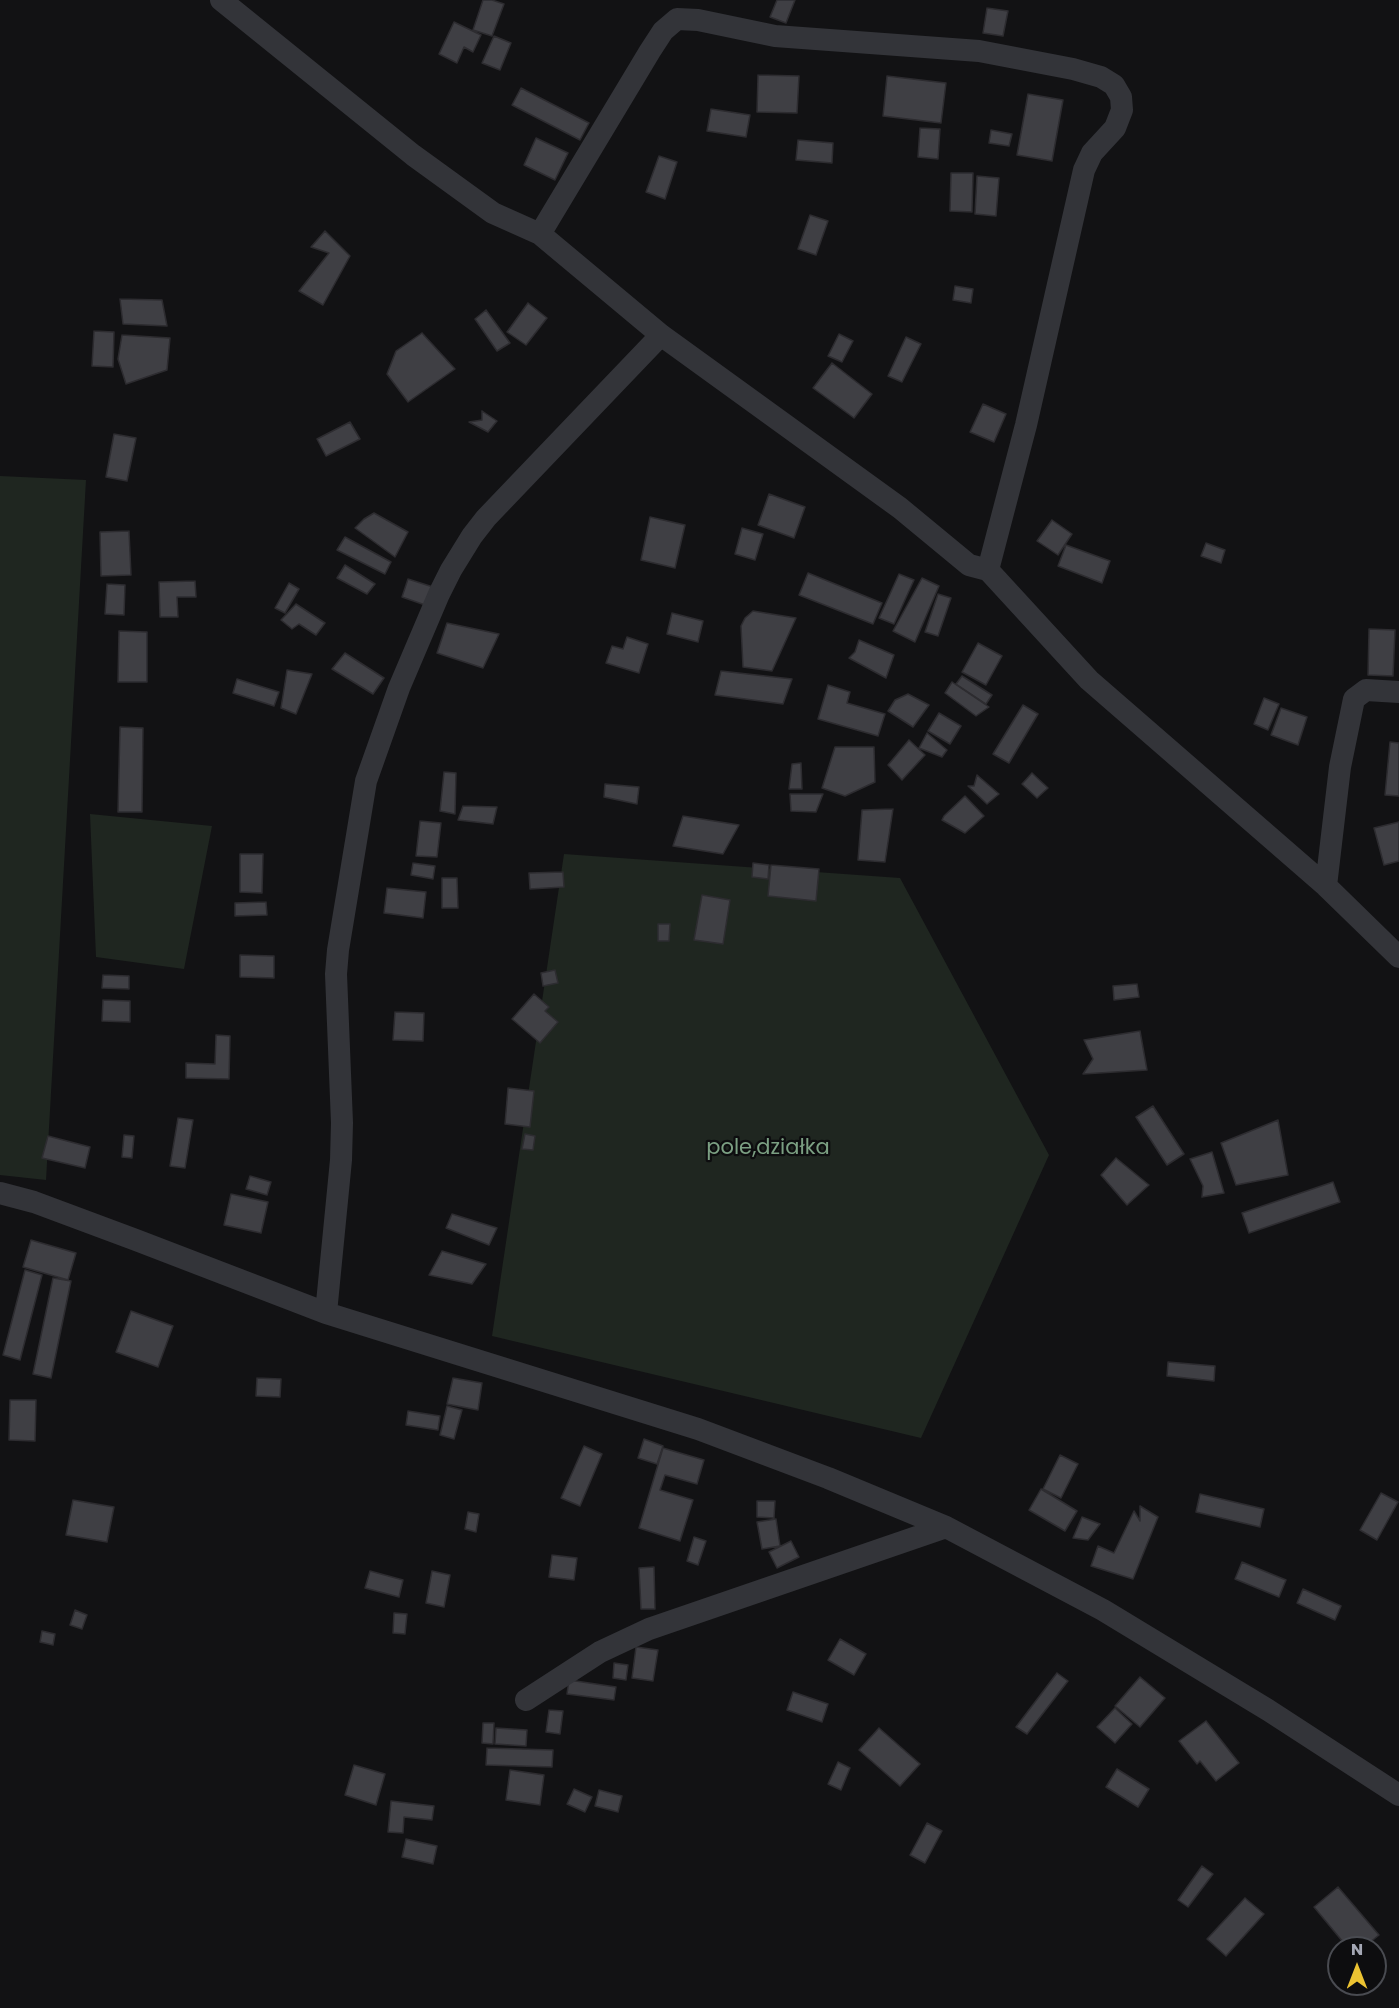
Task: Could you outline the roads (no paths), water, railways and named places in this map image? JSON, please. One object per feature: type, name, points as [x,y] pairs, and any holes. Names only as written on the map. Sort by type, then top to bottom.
[{"type":"street","points":[[220,0],[413,155],[493,213],[540,234],[661,335],[900,508],[969,565],[988,570],[1089,680],[1326,886],[1399,957]]},
{"type":"street","points":[[540,234],[650,51],[663,31],[677,20],[698,20],[775,36],[979,51],[1073,69],[1101,77],[1114,85],[1121,97],[1122,110],[1115,128],[1092,153],[1082,178],[1026,425],[988,570]]},
{"type":"street","points":[[326,1313],[342,1142],[336,974],[366,781],[399,688],[439,594],[472,536],[661,335]]},
{"type":"street","points":[[1326,886],[1340,767],[1354,699],[1366,690],[1399,692]]},
{"type":"street","points":[[0,1193],[34,1202],[136,1239],[326,1313],[698,1429],[828,1478],[946,1527],[1103,1610],[1269,1710],[1399,1795]]},
{"type":"street","points":[[526,1700],[600,1652],[649,1629],[946,1527]]},
{"type":"park label","name":"pole,działka","points":[[768,1149]]}]
